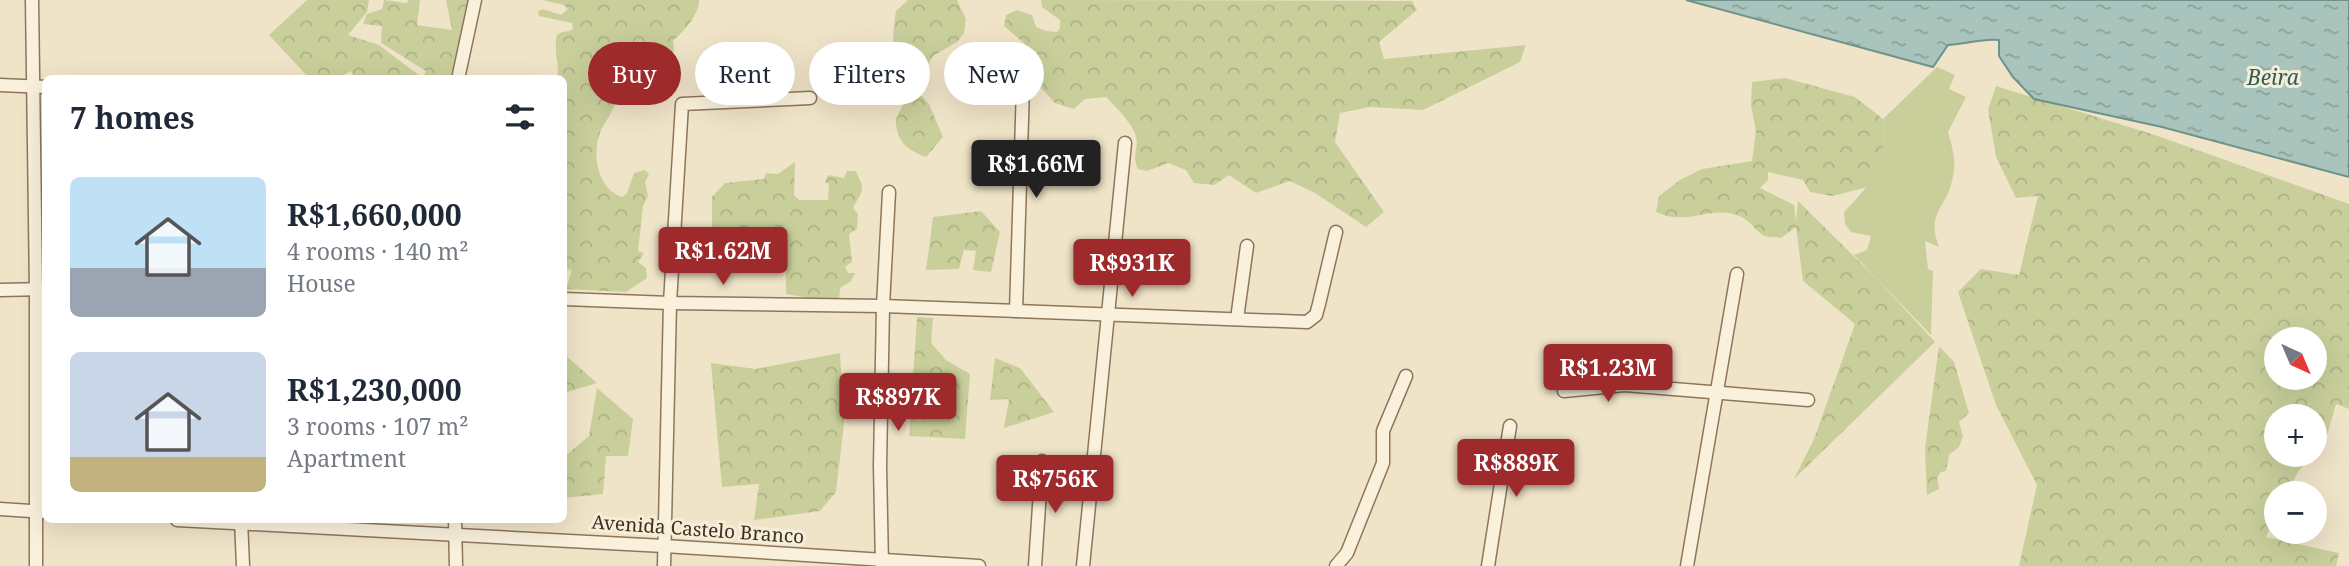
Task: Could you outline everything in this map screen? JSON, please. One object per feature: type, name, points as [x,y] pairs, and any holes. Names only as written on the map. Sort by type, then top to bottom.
[{"type":"street","points":[[32,0],[32,86],[41,289],[41,511],[36,566]]},
{"type":"street","points":[[459,75],[475,0]]},
{"type":"street","points":[[0,85],[42,87]]},
{"type":"street","points":[[664,566],[670,303],[682,104],[809,98]]},
{"type":"street","points":[[1016,311],[1022,105]]},
{"type":"street","points":[[1083,566],[1125,143]]},
{"type":"street","points":[[882,563],[883,306],[889,192]]},
{"type":"street","points":[[567,299],[883,306],[1307,322],[1312,320],[1320,304],[1336,232]]},
{"type":"street","points":[[1237,319],[1247,246]]},
{"type":"street","points":[[1687,566],[1737,274]]},
{"type":"street","points":[[0,290],[41,289]]},
{"type":"street","points":[[1336,566],[1347,553],[1384,463],[1382,431],[1406,376]]},
{"type":"street","points":[[1564,391],[1625,385],[1808,400]]},
{"type":"street","points":[[1488,566],[1510,426]]},
{"type":"street","points":[[1035,566],[1042,461]]},
{"type":"street","points":[[0,509],[41,511]]},
{"type":"street","points":[[241,523],[243,566]]},
{"type":"street","name":"Avenida Castelo Branco","points":[[259,523],[664,546],[882,563],[979,566]]},
{"type":"street","points":[[455,523],[456,566]]},
{"type":"green space","points":[[307,0],[369,0],[367,12],[348,35],[379,45],[419,75],[353,75],[351,71],[344,75],[306,75],[269,35]]},
{"type":"green space","points":[[384,0],[407,3],[408,0],[420,0],[417,25],[452,30],[446,0],[471,0],[455,75],[424,75],[426,71],[381,43],[382,26],[363,24],[367,14],[382,9]]},
{"type":"green space","points":[[542,0],[699,0],[694,17],[673,42],[588,42],[588,105],[614,105],[597,144],[599,172],[608,187],[622,197],[627,193],[634,173],[645,170],[649,174],[645,182],[648,196],[643,206],[638,251],[644,253],[638,262],[646,268],[647,278],[626,292],[567,289],[572,270],[567,269],[567,75],[557,75],[556,46],[557,35],[573,28],[572,23],[539,16],[538,12],[542,9],[561,15],[568,9],[564,5]]},
{"type":"green space","points":[[908,0],[957,0],[966,19],[964,33],[957,42],[944,42],[944,50],[930,61],[930,42],[893,42],[896,11]]},
{"type":"green space","points":[[1041,0],[1412,1],[1417,10],[1379,42],[1384,59],[1526,45],[1520,62],[1423,110],[1370,107],[1340,113],[1335,142],[1384,212],[1366,227],[1315,193],[1290,181],[1256,193],[1229,175],[1214,185],[1194,183],[1186,170],[1168,163],[1147,171],[1138,169],[1135,160],[1137,141],[1132,127],[1106,97],[1085,99],[1074,109],[1055,103],[1044,91],[1044,42],[1023,42],[1004,26],[1006,15],[1017,10],[1032,15],[1036,27],[1057,32],[1060,20],[1042,7]]},
{"type":"green space","points":[[1937,67],[1955,75],[1949,89],[1966,97],[1948,132],[1954,168],[1949,191],[1936,219],[1939,247],[1925,241],[1928,269],[1933,271],[1931,335],[1854,255],[1867,250],[1871,236],[1851,232],[1845,224],[1844,212],[1871,181],[1876,171],[1883,148],[1883,119]]},
{"type":"green space","points":[[1785,78],[1855,97],[1883,119],[1881,166],[1868,187],[1832,196],[1810,192],[1803,180],[1768,172],[1768,180],[1760,188],[1794,205],[1796,221],[1798,201],[1877,279],[1935,342],[1794,479],[1814,439],[1855,324],[1803,281],[1796,227],[1781,238],[1767,237],[1744,218],[1733,214],[1724,212],[1677,217],[1656,212],[1659,196],[1680,180],[1702,169],[1752,161],[1756,131],[1751,105],[1752,82]]},
{"type":"green space","points":[[1996,86],[2152,134],[2349,204],[2349,409],[2336,404],[2327,435],[2327,404],[2264,404],[2264,467],[2302,467],[2293,481],[2264,481],[2264,544],[2298,544],[2339,553],[2336,566],[2019,566],[2037,485],[1996,405],[1958,292],[1981,269],[2019,275],[2038,196],[2016,198],[1996,157],[1988,109]]},
{"type":"green space","points":[[904,105],[929,105],[943,137],[926,157],[914,152],[901,140],[897,118]]},
{"type":"green space","points":[[795,162],[794,195],[799,200],[828,200],[829,184],[825,182],[828,175],[844,178],[847,171],[856,171],[861,183],[862,190],[853,208],[858,214],[857,229],[849,234],[852,262],[845,267],[848,273],[855,273],[851,281],[840,288],[839,300],[786,294],[786,268],[778,268],[771,256],[764,256],[757,267],[709,262],[712,197],[725,183],[764,179],[766,173],[778,174]]},
{"type":"green space","points":[[981,211],[1000,232],[991,272],[973,270],[976,251],[964,250],[959,269],[926,270],[933,217]]},
{"type":"green space","points":[[917,317],[933,318],[931,343],[946,360],[970,374],[965,439],[909,436]]},
{"type":"green space","points":[[1939,346],[1954,362],[1969,413],[1959,422],[1963,436],[1959,447],[1949,455],[1946,471],[1941,472],[1937,478],[1939,489],[1927,495],[1925,448]]},
{"type":"green space","points":[[840,353],[844,423],[836,492],[820,511],[754,520],[759,484],[722,487],[711,363],[756,369]]},
{"type":"green space","points":[[567,357],[597,383],[567,392]]},
{"type":"green space","points":[[995,358],[1020,368],[1054,412],[1004,428],[1009,399],[990,400]]},
{"type":"green space","points":[[597,388],[633,419],[628,456],[606,456],[603,494],[567,498],[567,454],[589,436]]},
{"type":"water","name":"Beira","points":[[1686,0],[2349,0],[2349,177],[2162,127],[2034,99],[2013,77],[1999,56],[1999,40],[1948,45],[1933,67]]}]
